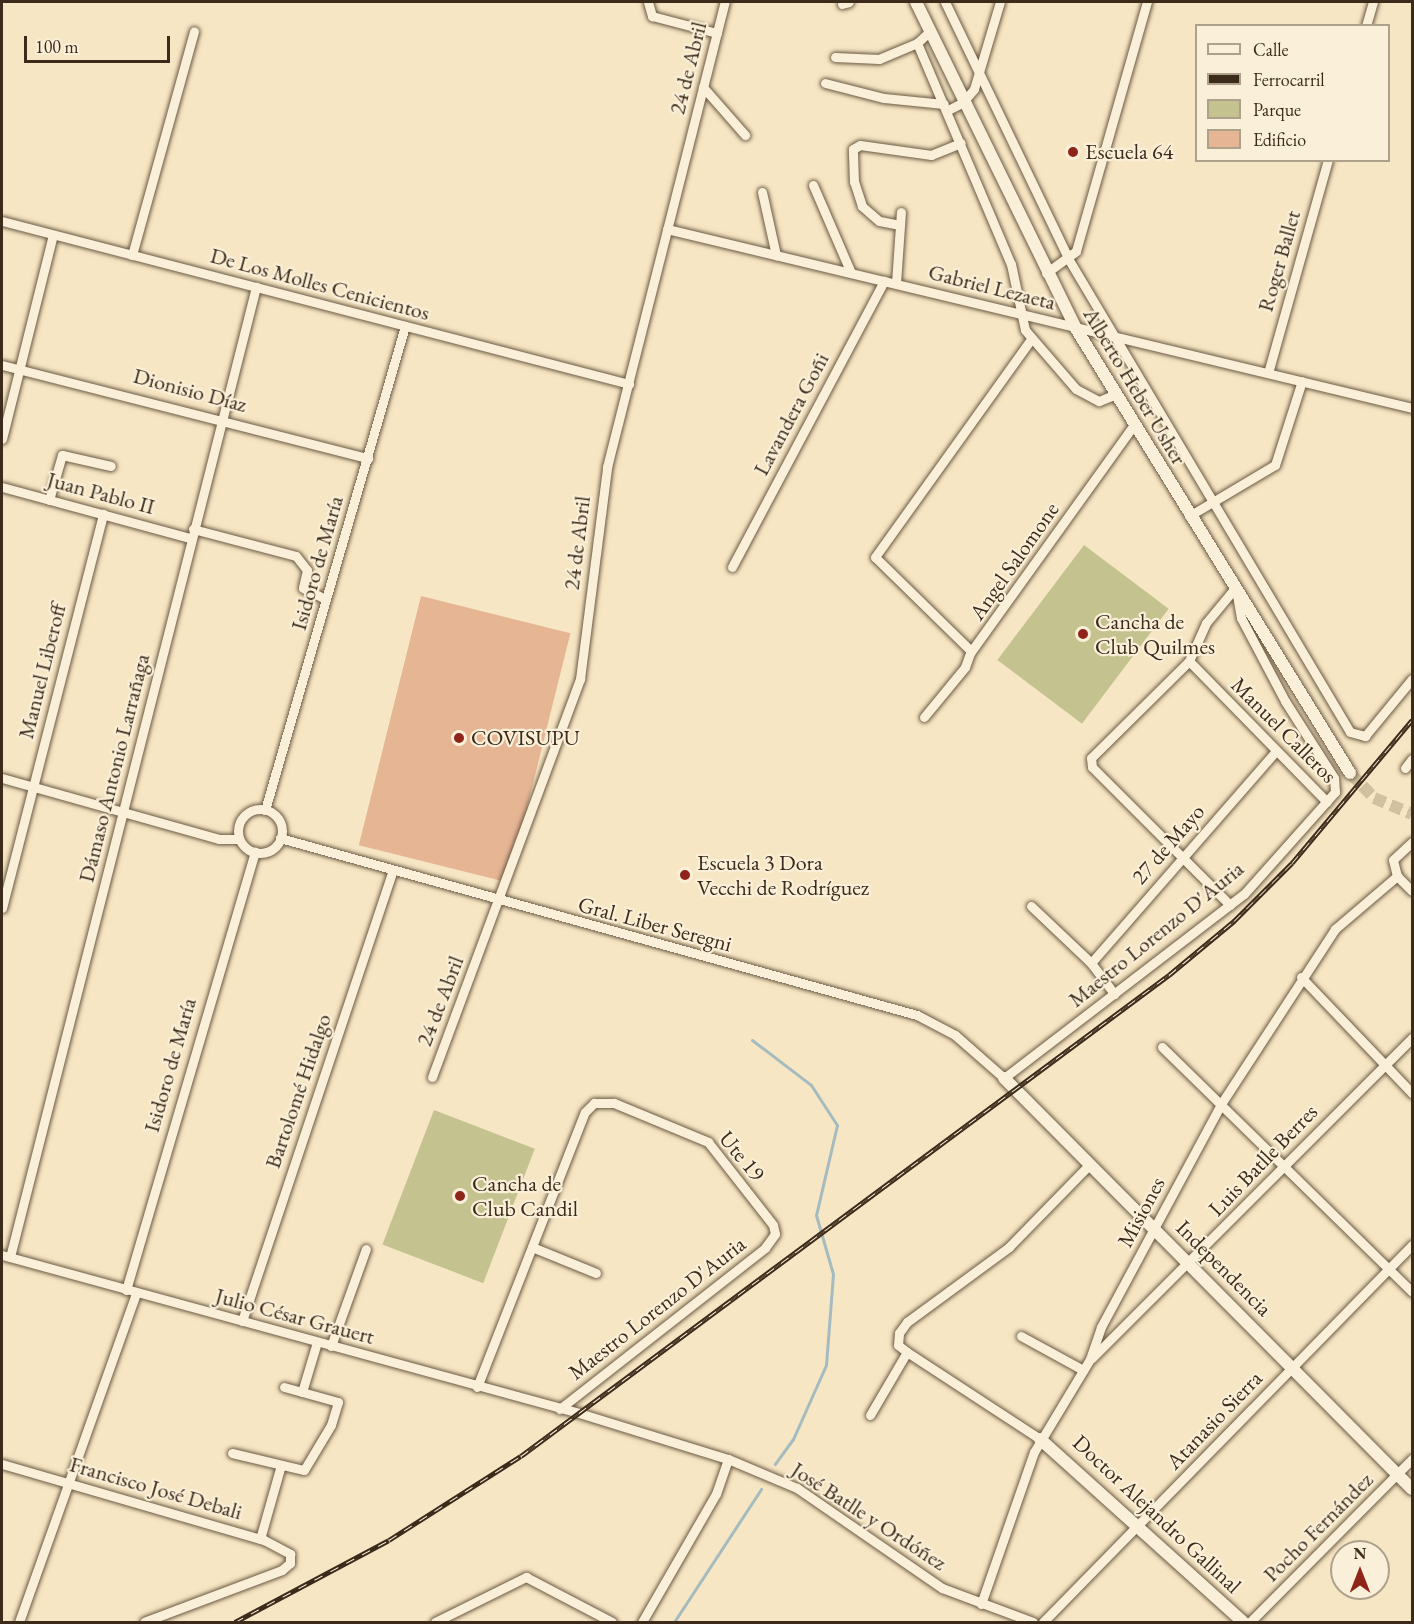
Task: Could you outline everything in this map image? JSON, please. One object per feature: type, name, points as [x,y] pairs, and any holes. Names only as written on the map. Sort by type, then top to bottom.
[{"type":"street","points":[[648,2],[652,16],[717,33]]},
{"type":"street","name":"24 de Abril","points":[[432,1077],[499,902],[580,679],[597,524],[629,384],[725,2]]},
{"type":"street","name":"Alberto Heber Usher","points":[[916,2],[962,103],[1075,327],[1133,426],[1350,773]]},
{"type":"street","name":"Alberto Heber Usher","points":[[945,2],[1069,260],[1334,708],[1358,737],[1370,732],[1413,679]]},
{"type":"street","points":[[825,83],[895,100],[946,107],[962,103],[980,75],[1000,2]]},
{"type":"street","points":[[1046,273],[1069,260],[1076,251],[1147,2]]},
{"type":"street","points":[[1367,24],[1373,2]]},
{"type":"street","points":[[132,255],[194,31]]},
{"type":"street","points":[[835,57],[879,59],[917,43],[930,31]]},
{"type":"street","points":[[917,43],[962,143],[1011,264],[1018,313],[1032,338],[1076,389],[1099,401],[1114,395]]},
{"type":"street","points":[[703,87],[746,135]]},
{"type":"street","points":[[900,225],[879,221],[862,206],[854,182],[853,149],[860,145],[931,155],[962,143]]},
{"type":"street","name":"Roger Ballet","points":[[1268,373],[1327,162]]},
{"type":"street","points":[[813,185],[851,273]]},
{"type":"street","points":[[762,192],[776,255]]},
{"type":"street","points":[[896,283],[902,212]]},
{"type":"street","name":"De Los Molles Cenicientos","points":[[2,221],[629,384]]},
{"type":"street","name":"Gabriel Lezaeta","points":[[667,230],[1075,327],[1114,334],[1413,408]]},
{"type":"street","points":[[2,439],[53,235]]},
{"type":"street","name":"Lavandera Goñi","points":[[732,567],[884,281]]},
{"type":"street","name":"Dámaso Antonio Larrañaga","points":[[6,1256],[124,813],[192,533],[256,287]]},
{"type":"street","name":"Isidoro de María","points":[[265,810],[405,326]]},
{"type":"street","points":[[971,651],[875,557],[1032,338]]},
{"type":"street","name":"Dionisio Díaz","points":[[2,365],[223,419],[368,458]]},
{"type":"street","points":[[1189,516],[1262,475],[1278,460],[1302,381]]},
{"type":"street","name":"Angel Salomone","points":[[924,717],[965,667],[971,651],[1133,426]]},
{"type":"street","points":[[49,500],[62,455],[111,466]]},
{"type":"street","name":"Juan Pablo II","points":[[2,487],[103,514],[296,556],[307,570],[303,588],[326,599]]},
{"type":"street","name":"Manuel Liberoff","points":[[2,908],[103,514]]},
{"type":"street","points":[[1230,905],[1092,767],[1095,752],[1189,661],[1206,623],[1235,588]]},
{"type":"street","points":[[1235,588],[1240,618],[1334,778],[1337,785],[1327,801]]},
{"type":"street","name":"Manuel Calleros","points":[[1189,661],[1327,801]]},
{"type":"street","name":"27 de Mayo","points":[[1091,963],[1181,857],[1276,751]]},
{"type":"street","points":[[1405,768],[1413,759]]},
{"type":"street","points":[[2,778],[219,839],[239,839],[255,852],[267,851],[280,838],[278,818],[265,810],[243,817],[239,839]]},
{"type":"street","name":"Maestro Lorenzo D'Auria","points":[[1004,1078],[1230,905],[1327,801]]},
{"type":"street","name":"Gral. Liber Seregni","points":[[280,838],[392,873],[917,1016],[955,1035],[1004,1078]]},
{"type":"street","points":[[1413,842],[1393,860],[1397,876],[1413,891]]},
{"type":"street","name":"Isidoro de María","points":[[19,1623],[70,1483],[131,1291],[255,852]]},
{"type":"street","name":"Bartolomé Hidalgo","points":[[242,1321],[392,873]]},
{"type":"street","name":"Misiones","points":[[981,1604],[1040,1439],[1090,1359],[1101,1328],[1221,1104],[1301,977],[1335,929],[1397,876]]},
{"type":"street","points":[[1031,906],[1091,963],[1114,994]]},
{"type":"street","points":[[1301,977],[1413,1093]]},
{"type":"street","name":"Luis Batlle Berres","points":[[1090,1359],[1189,1264],[1283,1165],[1413,1038]]},
{"type":"street","points":[[1162,1047],[1413,1292]]},
{"type":"street","name":"Independencia","points":[[1004,1078],[1413,1489]]},
{"type":"street","name":"Ute 19","points":[[532,1247],[582,1120],[594,1103],[622,1105],[708,1142],[773,1225],[775,1234]]},
{"type":"street","points":[[1040,1439],[898,1345],[907,1322],[1009,1247],[1090,1164]]},
{"type":"street","name":"Maestro Lorenzo D'Auria","points":[[560,1409],[765,1248],[775,1234]]},
{"type":"street","name":"Atanasio Sierra","points":[[1043,1623],[1413,1245]]},
{"type":"street","points":[[477,1387],[532,1247],[596,1273]]},
{"type":"street","points":[[331,1346],[366,1249]]},
{"type":"street","name":"Julio César Grauert","points":[[6,1256],[477,1387],[579,1413]]},
{"type":"street","points":[[1021,1336],[1083,1370]]},
{"type":"street","points":[[302,1392],[317,1342]]},
{"type":"street","points":[[870,1415],[907,1353]]},
{"type":"street","points":[[232,1453],[304,1470],[331,1425],[338,1402],[284,1387]]},
{"type":"street","name":"José Batlle y Ordóñez","points":[[579,1413],[728,1459],[797,1488],[926,1578],[981,1604],[1033,1623]]},
{"type":"street","name":"Doctor Alejandro Gallinal","points":[[1040,1439],[1138,1525],[1243,1623]]},
{"type":"street","points":[[642,1623],[716,1494],[728,1459]]},
{"type":"street","name":"Pocho Fernández","points":[[1250,1623],[1413,1459]]},
{"type":"street","name":"Francisco José Debali","points":[[2,1464],[283,1546],[291,1560],[282,1570],[144,1623]]},
{"type":"street","points":[[260,1539],[281,1465]]},
{"type":"street","points":[[435,1623],[526,1577],[612,1623]]},
{"type":"green space","name":"Cancha de Club Quilmes","points":[[1084,545],[1169,609],[1082,724],[997,660]]},
{"type":"green space","name":"Cancha de Club Candil","points":[[434,1110],[535,1149],[483,1283],[382,1244]]},
{"type":"building","name":"COVISUPU","points":[[421,596],[570,633],[508,883],[359,845]]},
{"type":"waterway","points":[[752,1040],[811,1085],[837,1125],[816,1215],[833,1274],[826,1365],[793,1439],[775,1464]]},
{"type":"waterway","points":[[674,1622],[761,1489]]},
{"type":"tunnel","points":[[1350,773],[1374,798],[1412,814]]},
{"type":"railway","points":[[235,1622],[389,1540],[521,1456],[1169,975],[1234,921],[1292,863],[1412,720]]},
{"type":"place","name":"Escuela 64","points":[[1073,152]]},
{"type":"place","name":"Cancha de Club Quilmes","points":[[1083,634]]},
{"type":"place","name":"COVISUPU","points":[[459,738]]},
{"type":"place","name":"Escuela 3 Dora Vecchi de Rodríguez","points":[[685,875]]},
{"type":"place","name":"Cancha de Club Candil","points":[[460,1196]]}]
